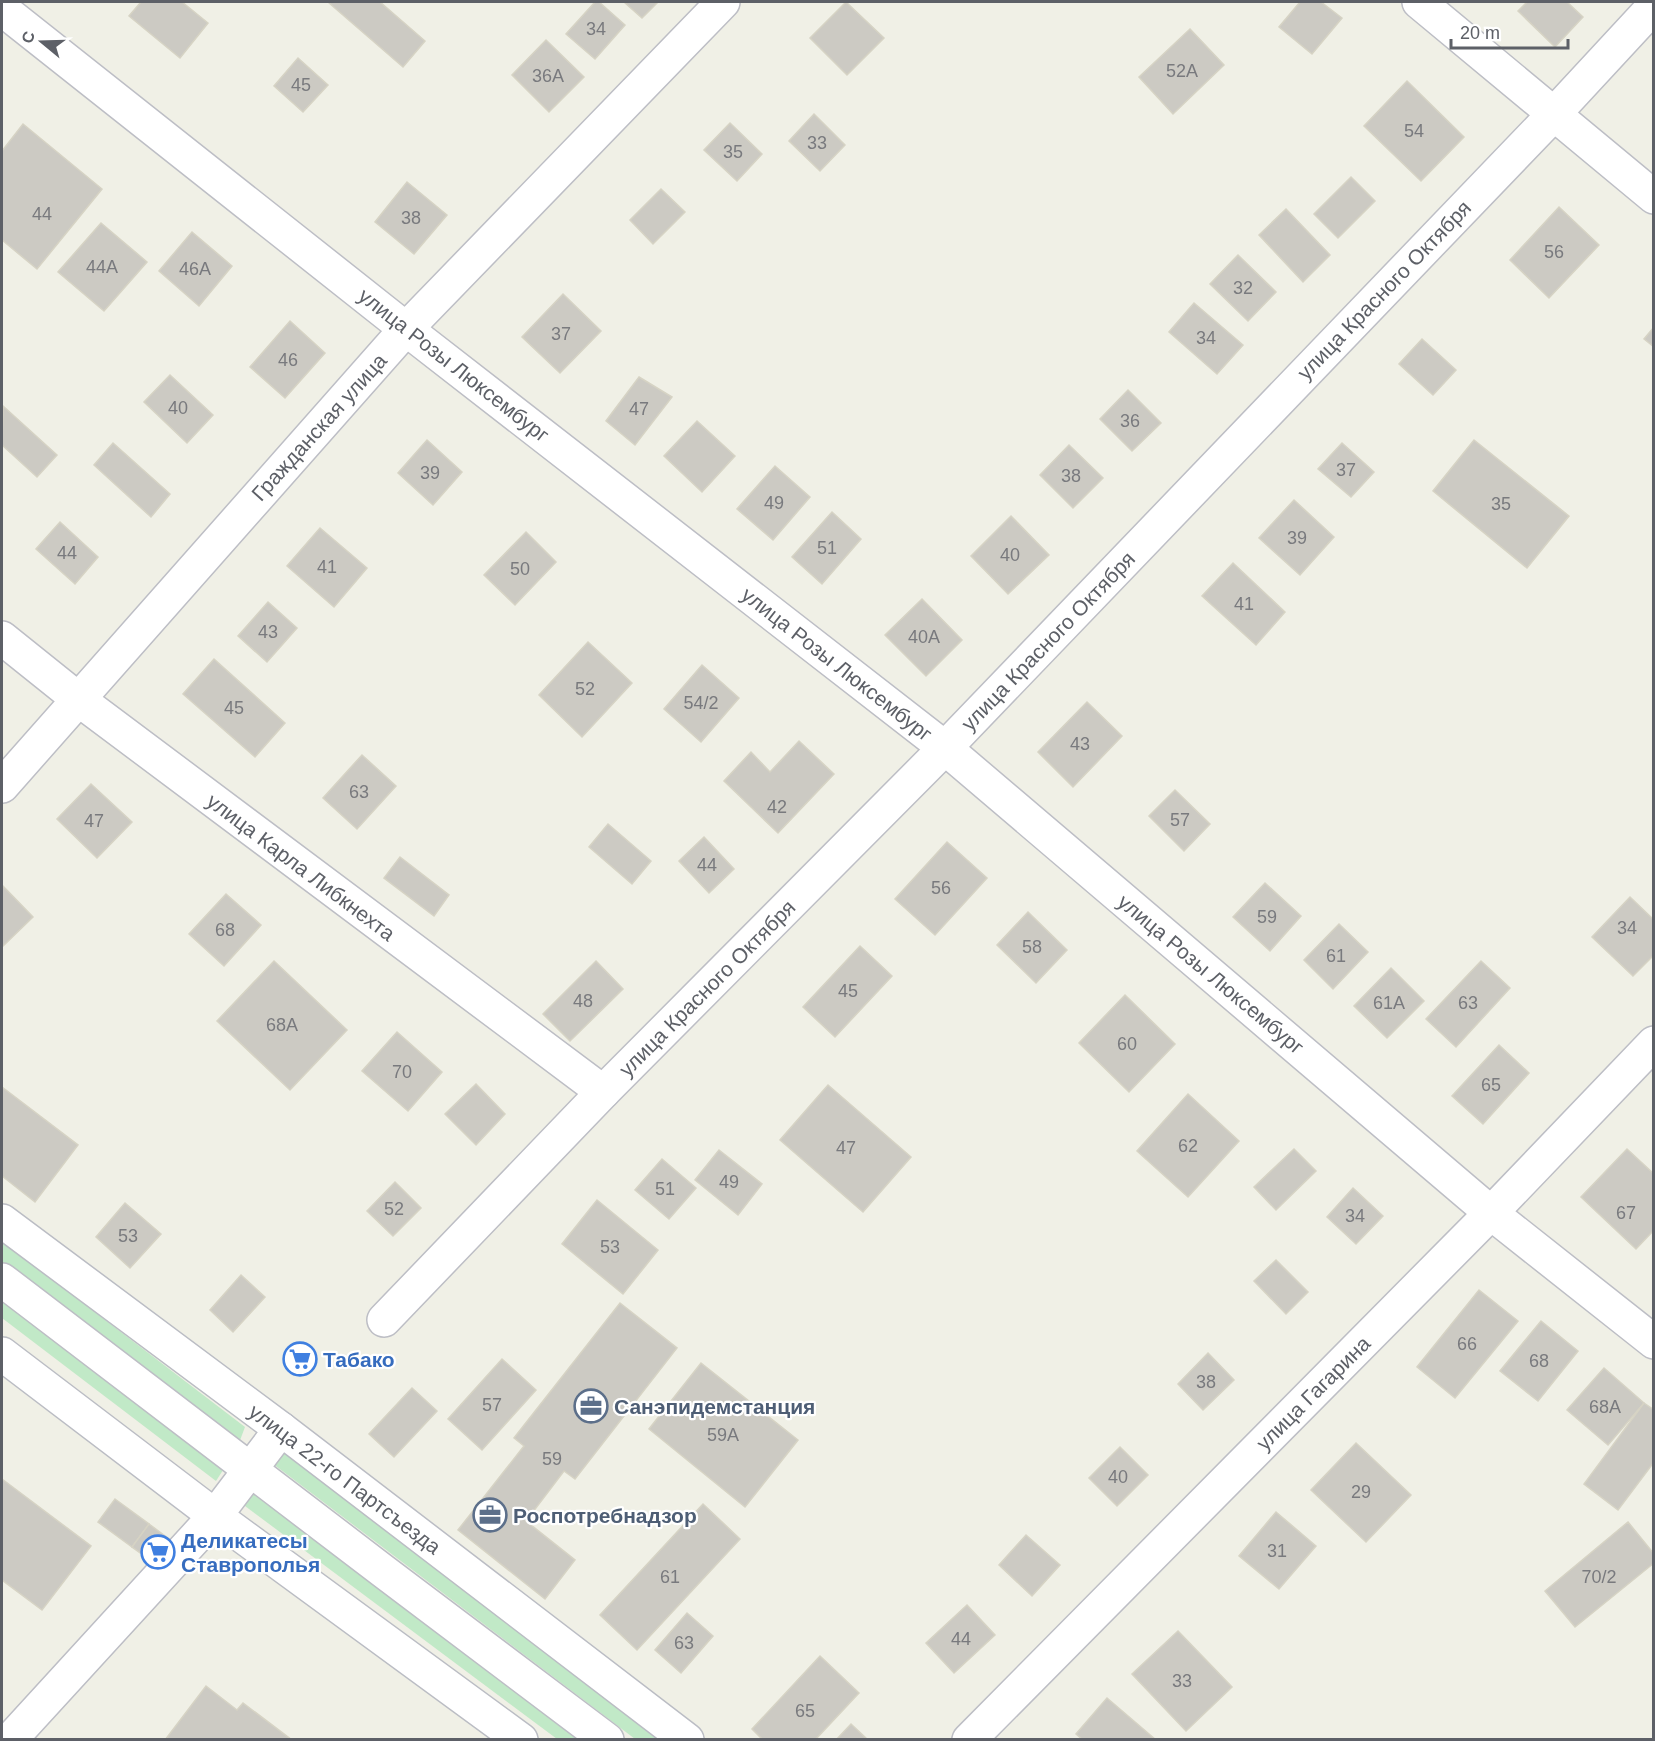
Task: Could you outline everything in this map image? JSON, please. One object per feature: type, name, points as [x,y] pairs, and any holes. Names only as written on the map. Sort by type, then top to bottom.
[{"type":"street","name":"Гражданская улица","points":[[2,786],[406,329],[723,2]]},
{"type":"street","points":[[1419,2],[1653,197]]},
{"type":"street","name":"улица Красного Октября","points":[[384,1320],[603,1092],[945,748],[1554,114],[1653,6]]},
{"type":"street","name":"улица Розы Люксембург","points":[[2,9],[406,329],[945,748],[1491,1213],[1653,1342]]},
{"type":"street","name":"улица Карла Либкнехта","points":[[2,638],[78,699],[603,1092]]},
{"type":"street","name":"улица Гагарина","points":[[969,1740],[1491,1213],[1653,1043]]},
{"type":"street","name":"улица 22-го Партсъезда","points":[[2,1221],[281,1429],[687,1740]]},
{"type":"street","points":[[2,1280],[607,1740]]},
{"type":"street","points":[[2,1354],[215,1516],[521,1740]]},
{"type":"street","points":[[10,1740],[215,1516],[281,1429]]},
{"type":"green space","points":[[2,1241],[245,1427],[239,1443],[2,1263]]},
{"type":"green space","points":[[2,1292],[227,1464],[216,1481],[2,1318]]},
{"type":"green space","points":[[277,1446],[668,1739],[635,1739],[268,1460]]},
{"type":"green space","points":[[249,1481],[595,1739],[557,1739],[237,1500]]},
{"type":"building","points":[[141,2],[182,2],[208,23],[180,58],[129,16]]},
{"type":"building","points":[[328,2],[380,2],[425,41],[403,67]]},
{"type":"building","points":[[595,2],[599,2],[625,25],[595,59],[566,34]]},
{"type":"building","points":[[624,2],[658,2],[642,18]]},
{"type":"building","points":[[846,2],[884,38],[847,75],[810,38]]},
{"type":"building","points":[[1300,2],[1321,2],[1342,18],[1312,54],[1279,27]]},
{"type":"building","points":[[1527,2],[1567,2],[1583,17],[1555,47],[1518,11]]},
{"type":"building","points":[[1190,29],[1224,65],[1173,114],[1139,77]]},
{"type":"building","points":[[546,40],[584,77],[549,112],[512,75]]},
{"type":"building","points":[[298,58],[328,85],[303,112],[274,86]]},
{"type":"building","points":[[1407,81],[1464,137],[1421,181],[1364,126]]},
{"type":"building","points":[[814,114],[845,145],[820,171],[789,141]]},
{"type":"building","points":[[730,123],[762,154],[737,181],[704,150]]},
{"type":"building","points":[[23,124],[102,189],[37,269],[2,240],[2,151]]},
{"type":"building","points":[[1351,177],[1375,201],[1338,238],[1314,214]]},
{"type":"building","points":[[407,182],[447,215],[414,254],[375,222]]},
{"type":"building","points":[[661,189],[685,212],[653,244],[630,220]]},
{"type":"building","points":[[1559,207],[1599,245],[1549,298],[1510,260]]},
{"type":"building","points":[[1286,209],[1330,255],[1303,282],[1259,235]]},
{"type":"building","points":[[101,223],[147,262],[104,311],[58,272]]},
{"type":"building","points":[[192,232],[232,266],[199,306],[159,271]]},
{"type":"building","points":[[1238,255],[1276,292],[1248,321],[1210,284]]},
{"type":"building","points":[[563,294],[601,331],[560,373],[522,337]]},
{"type":"building","points":[[1194,303],[1243,345],[1217,374],[1169,332]]},
{"type":"building","points":[[290,321],[325,353],[285,398],[250,367]]},
{"type":"building","points":[[1654,327],[1654,347],[1644,339]]},
{"type":"building","points":[[1422,339],[1456,370],[1433,395],[1399,364]]},
{"type":"building","points":[[170,375],[213,415],[187,443],[144,402]]},
{"type":"building","points":[[639,377],[672,397],[635,445],[606,421]]},
{"type":"building","points":[[1128,390],[1161,423],[1132,451],[1100,419]]},
{"type":"building","points":[[3,406],[57,455],[37,477],[2,445]]},
{"type":"building","points":[[697,421],[735,456],[702,492],[664,456]]},
{"type":"building","points":[[427,440],[462,472],[433,505],[398,473]]},
{"type":"building","points":[[1474,440],[1569,516],[1527,568],[1433,491]]},
{"type":"building","points":[[113,443],[170,494],[151,517],[94,465]]},
{"type":"building","points":[[1342,443],[1374,472],[1351,497],[1318,469]]},
{"type":"building","points":[[1069,445],[1103,478],[1073,508],[1040,475]]},
{"type":"building","points":[[775,466],[810,497],[773,540],[737,509]]},
{"type":"building","points":[[1294,500],[1334,537],[1300,575],[1259,538]]},
{"type":"building","points":[[832,512],[861,539],[822,584],[792,557]]},
{"type":"building","points":[[1011,516],[1049,555],[1008,594],[971,556]]},
{"type":"building","points":[[60,522],[98,557],[75,584],[36,549]]},
{"type":"building","points":[[320,528],[367,568],[334,607],[287,566]]},
{"type":"building","points":[[526,532],[556,562],[515,605],[484,575]]},
{"type":"building","points":[[1233,563],[1285,612],[1256,645],[1202,596]]},
{"type":"building","points":[[922,599],[962,640],[926,676],[885,635]]},
{"type":"building","points":[[268,602],[297,628],[267,662],[238,636]]},
{"type":"building","points":[[588,642],[632,683],[582,737],[539,695]]},
{"type":"building","points":[[214,659],[285,723],[255,757],[183,694]]},
{"type":"building","points":[[702,665],[739,698],[701,742],[664,709]]},
{"type":"building","points":[[1087,702],[1122,736],[1073,787],[1038,752]]},
{"type":"building","points":[[799,741],[834,774],[778,833],[724,781],[751,752],[770,772]]},
{"type":"building","points":[[362,755],[396,786],[357,829],[323,798]]},
{"type":"building","points":[[91,784],[132,822],[97,858],[57,819]]},
{"type":"building","points":[[1175,790],[1210,824],[1184,851],[1149,816]]},
{"type":"building","points":[[608,824],[651,861],[632,884],[589,847]]},
{"type":"building","points":[[704,837],[734,869],[709,893],[679,861]]},
{"type":"building","points":[[947,842],[987,878],[935,935],[895,899]]},
{"type":"building","points":[[400,857],[449,895],[434,916],[384,878]]},
{"type":"building","points":[[1265,883],[1301,916],[1270,951],[1233,917]]},
{"type":"building","points":[[2,885],[33,917],[2,947]]},
{"type":"building","points":[[226,894],[261,925],[224,966],[189,934]]},
{"type":"building","points":[[1630,897],[1654,920],[1654,955],[1633,976],[1592,937]]},
{"type":"building","points":[[1028,912],[1067,950],[1036,983],[997,945]]},
{"type":"building","points":[[1339,924],[1368,952],[1333,989],[1304,960]]},
{"type":"building","points":[[860,946],[892,976],[835,1037],[803,1007]]},
{"type":"building","points":[[274,961],[347,1030],[290,1090],[217,1021]]},
{"type":"building","points":[[596,961],[623,989],[570,1041],[543,1014]]},
{"type":"building","points":[[1481,961],[1510,988],[1456,1047],[1426,1019]]},
{"type":"building","points":[[1391,968],[1424,1001],[1387,1038],[1354,1006]]},
{"type":"building","points":[[1125,995],[1175,1044],[1129,1092],[1079,1043]]},
{"type":"building","points":[[397,1032],[442,1072],[408,1111],[362,1071]]},
{"type":"building","points":[[1499,1045],[1529,1073],[1483,1124],[1452,1096]]},
{"type":"building","points":[[476,1084],[505,1114],[476,1145],[445,1114]]},
{"type":"building","points":[[828,1085],[911,1157],[863,1212],[780,1140]]},
{"type":"building","points":[[2,1087],[78,1145],[35,1202],[2,1176]]},
{"type":"building","points":[[1188,1094],[1239,1141],[1188,1197],[1137,1151]]},
{"type":"building","points":[[1294,1149],[1316,1171],[1276,1210],[1254,1187]]},
{"type":"building","points":[[1627,1149],[1654,1174],[1654,1230],[1636,1249],[1581,1197]]},
{"type":"building","points":[[719,1150],[762,1184],[738,1215],[695,1180]]},
{"type":"building","points":[[662,1159],[696,1188],[669,1219],[635,1190]]},
{"type":"building","points":[[395,1182],[421,1208],[393,1236],[367,1211]]},
{"type":"building","points":[[1353,1188],[1383,1216],[1356,1244],[1327,1217]]},
{"type":"building","points":[[597,1200],[658,1250],[623,1294],[562,1244]]},
{"type":"building","points":[[125,1203],[161,1234],[130,1268],[96,1237]]},
{"type":"building","points":[[1276,1260],[1308,1292],[1286,1314],[1254,1281]]},
{"type":"building","points":[[241,1275],[265,1297],[233,1332],[210,1310]]},
{"type":"building","points":[[1479,1290],[1518,1321],[1455,1398],[1417,1367]]},
{"type":"building","points":[[620,1303],[677,1348],[575,1479],[564,1471],[526,1521],[575,1560],[545,1599],[458,1530],[524,1446],[514,1438]]},
{"type":"building","points":[[1541,1321],[1578,1351],[1538,1401],[1500,1371]]},
{"type":"building","points":[[1208,1353],[1234,1380],[1203,1410],[1178,1384]]},
{"type":"building","points":[[502,1359],[536,1390],[482,1450],[448,1419]]},
{"type":"building","points":[[701,1363],[798,1440],[745,1507],[649,1429]]},
{"type":"building","points":[[1604,1368],[1644,1403],[1608,1445],[1567,1410]]},
{"type":"building","points":[[412,1388],[437,1411],[394,1457],[369,1434]]},
{"type":"building","points":[[1644,1403],[1654,1410],[1654,1462],[1618,1510],[1584,1484]]},
{"type":"building","points":[[1356,1443],[1411,1495],[1366,1542],[1311,1490]]},
{"type":"building","points":[[1120,1447],[1148,1475],[1117,1506],[1089,1478]]},
{"type":"building","points":[[2,1479],[91,1546],[42,1610],[2,1580]]},
{"type":"building","points":[[115,1499],[149,1524],[132,1547],[98,1522]]},
{"type":"building","points":[[703,1504],[740,1539],[637,1650],[600,1615]]},
{"type":"building","points":[[1276,1512],[1316,1546],[1279,1589],[1239,1556]]},
{"type":"building","points":[[1628,1522],[1654,1554],[1654,1563],[1575,1627],[1545,1591]]},
{"type":"building","points":[[149,1524],[181,1548],[164,1570],[132,1547]]},
{"type":"building","points":[[1026,1535],[1060,1565],[1032,1596],[999,1565]]},
{"type":"building","points":[[967,1605],[995,1635],[954,1673],[926,1643]]},
{"type":"building","points":[[687,1613],[713,1636],[681,1673],[655,1650]]},
{"type":"building","points":[[1178,1631],[1232,1687],[1186,1731],[1132,1674]]},
{"type":"building","points":[[820,1656],[859,1693],[815,1740],[763,1740],[752,1729]]},
{"type":"building","points":[[206,1686],[237,1710],[243,1703],[292,1740],[165,1740]]},
{"type":"building","points":[[1107,1698],[1156,1740],[1083,1740],[1076,1734]]},
{"type":"building","points":[[851,1724],[868,1740],[836,1740]]},
{"type":"place","name":"Табако","points":[[300,1359]]},
{"type":"place","name":"Санэпидемстанция","points":[[591,1406]]},
{"type":"place","name":"Роспотребнадзор","points":[[490,1515]]},
{"type":"place","name":"Деликатесы Ставрополья","points":[[158,1552]]}]
